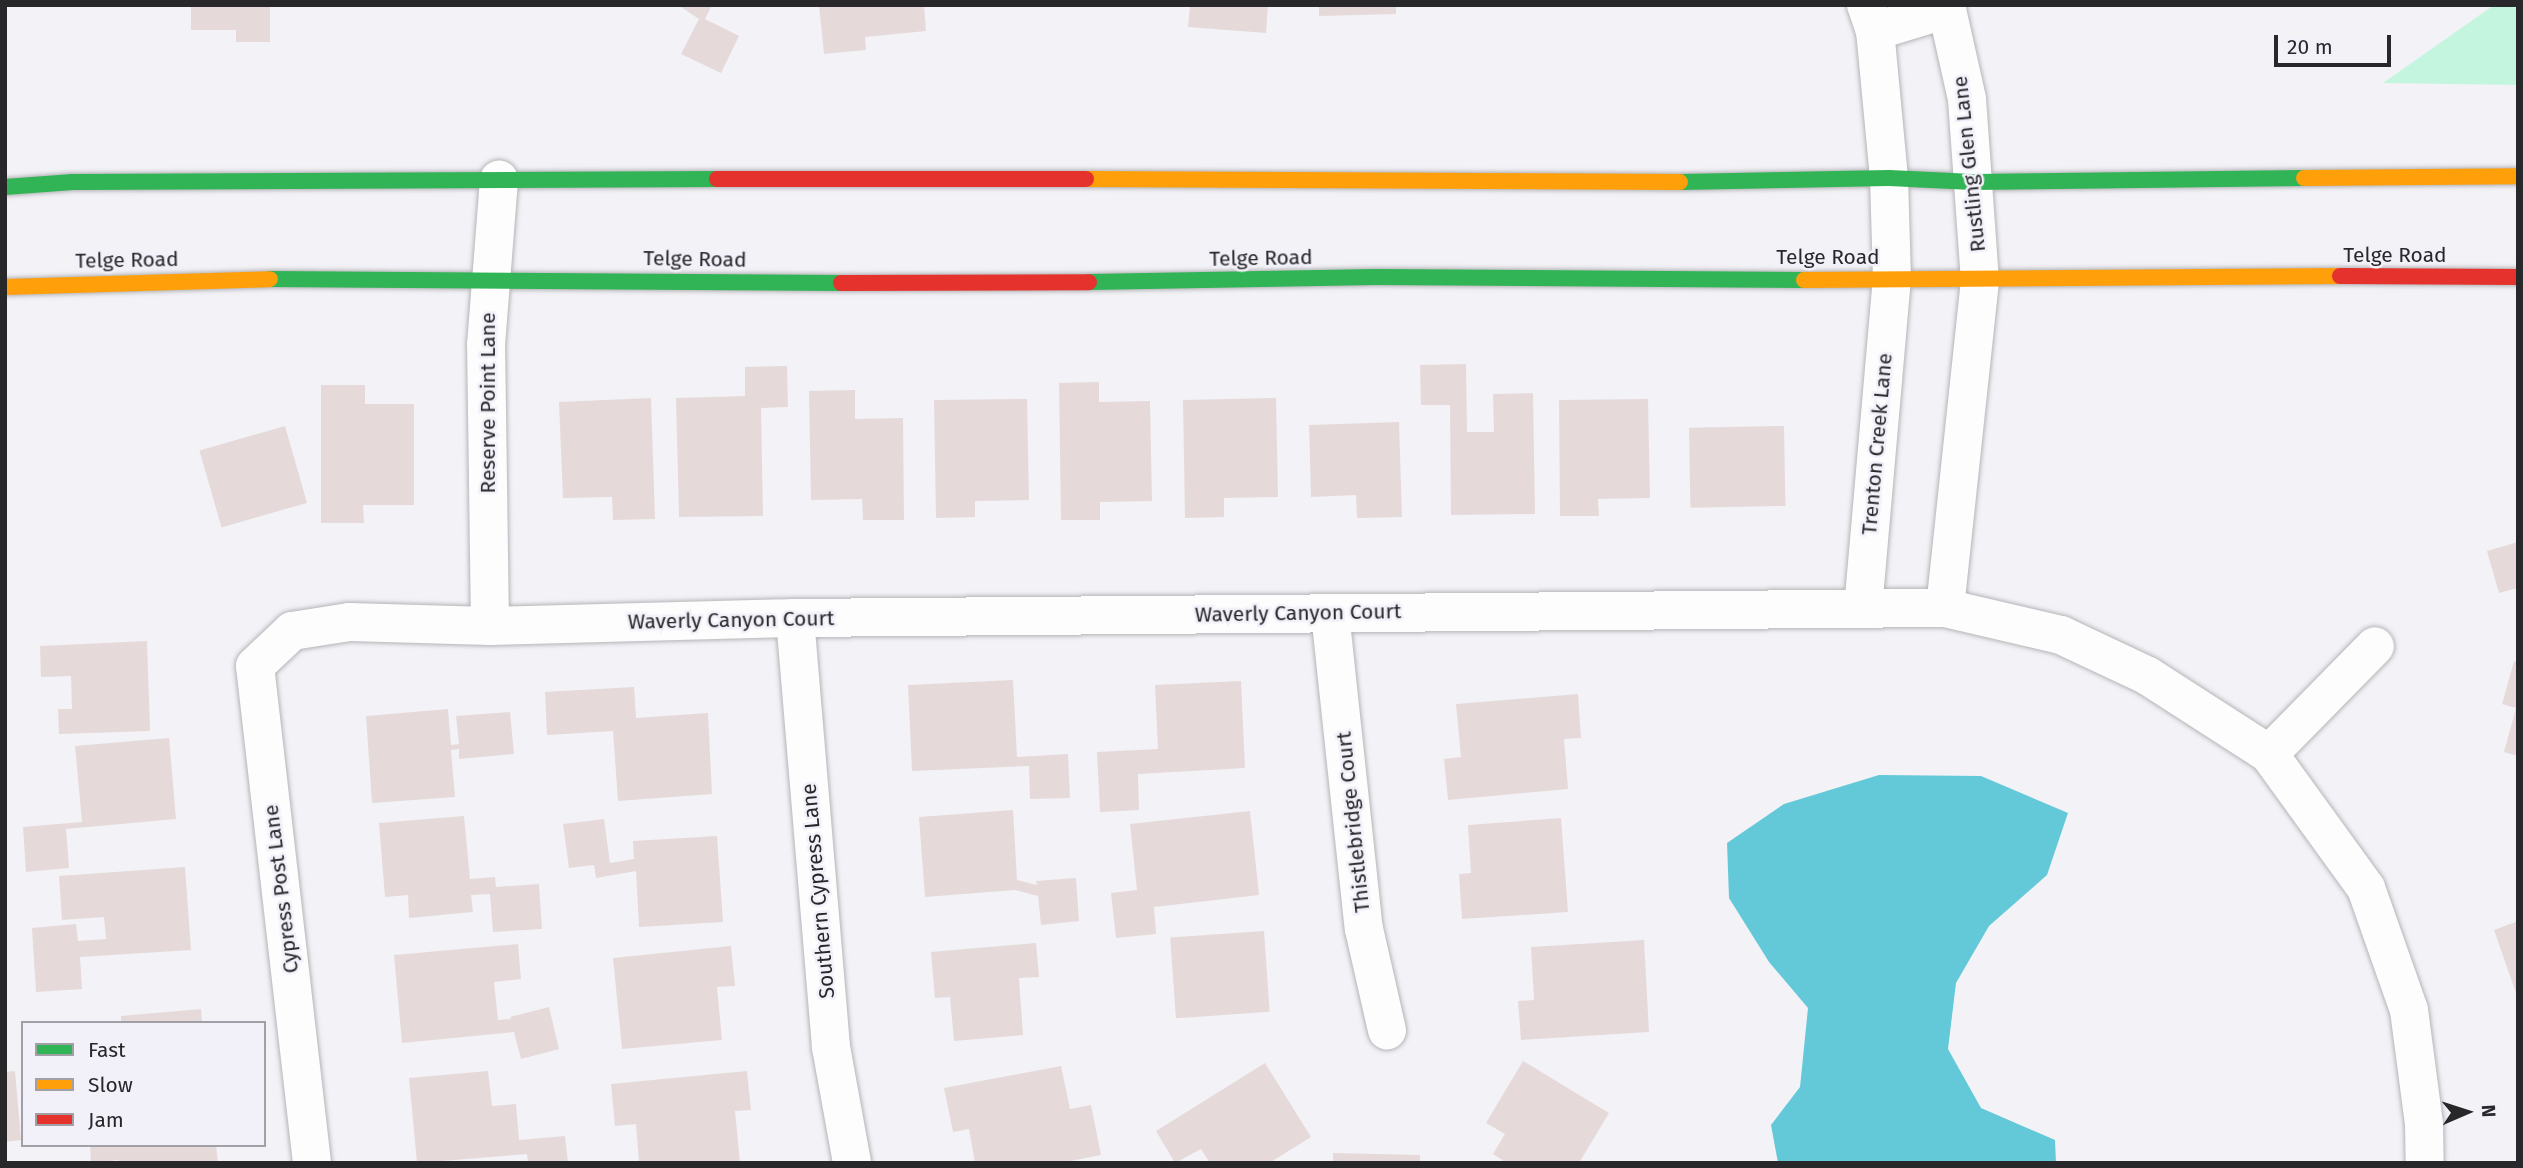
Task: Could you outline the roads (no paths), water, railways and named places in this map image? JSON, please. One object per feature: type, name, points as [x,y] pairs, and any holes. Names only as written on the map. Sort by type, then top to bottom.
[{"type":"main road","points":[[5,187],[73,182],[499,180],[1374,178],[1655,182],[1889,178],[1973,182],[2518,176]]},
{"type":"main road","name":"Telge Road","points":[[5,287],[323,277],[974,284],[1376,277],[1980,281],[2202,276],[2518,277]]},
{"type":"street","points":[[1892,279],[1889,178],[1871,18],[1947,7]]},
{"type":"street","name":"Rustling Glen Lane","points":[[1947,7],[1967,99],[1980,281]]},
{"type":"street","name":"Reserve Point Lane","points":[[490,626],[486,345],[499,180]]},
{"type":"street","name":"Trenton Creek Lane","points":[[1863,609],[1892,279]]},
{"type":"street","points":[[1945,608],[1980,281]]},
{"type":"street","name":"Waverly Canyon Court","points":[[292,631],[349,622],[490,626],[795,618],[1945,608],[2062,635],[2148,676],[2269,754]]},
{"type":"street","name":"Thistlebridge Court","points":[[1331,613],[1364,929],[1387,1030]]},
{"type":"street","name":"Southern Cypress Lane","points":[[795,618],[831,1047],[852,1163]]},
{"type":"street","name":"Cypress Post Lane","points":[[292,631],[255,666],[312,1163]]},
{"type":"street","points":[[2375,646],[2269,754],[2366,888],[2409,1010],[2424,1124],[2425,1163]]},
{"type":"water","points":[[1879,775],[1981,776],[2068,813],[2047,875],[1989,926],[1956,983],[1948,1049],[1981,1108],[2055,1140],[2056,1163],[1778,1163],[1771,1125],[1800,1087],[1808,1008],[1769,962],[1729,898],[1727,843],[1784,804]]}]
